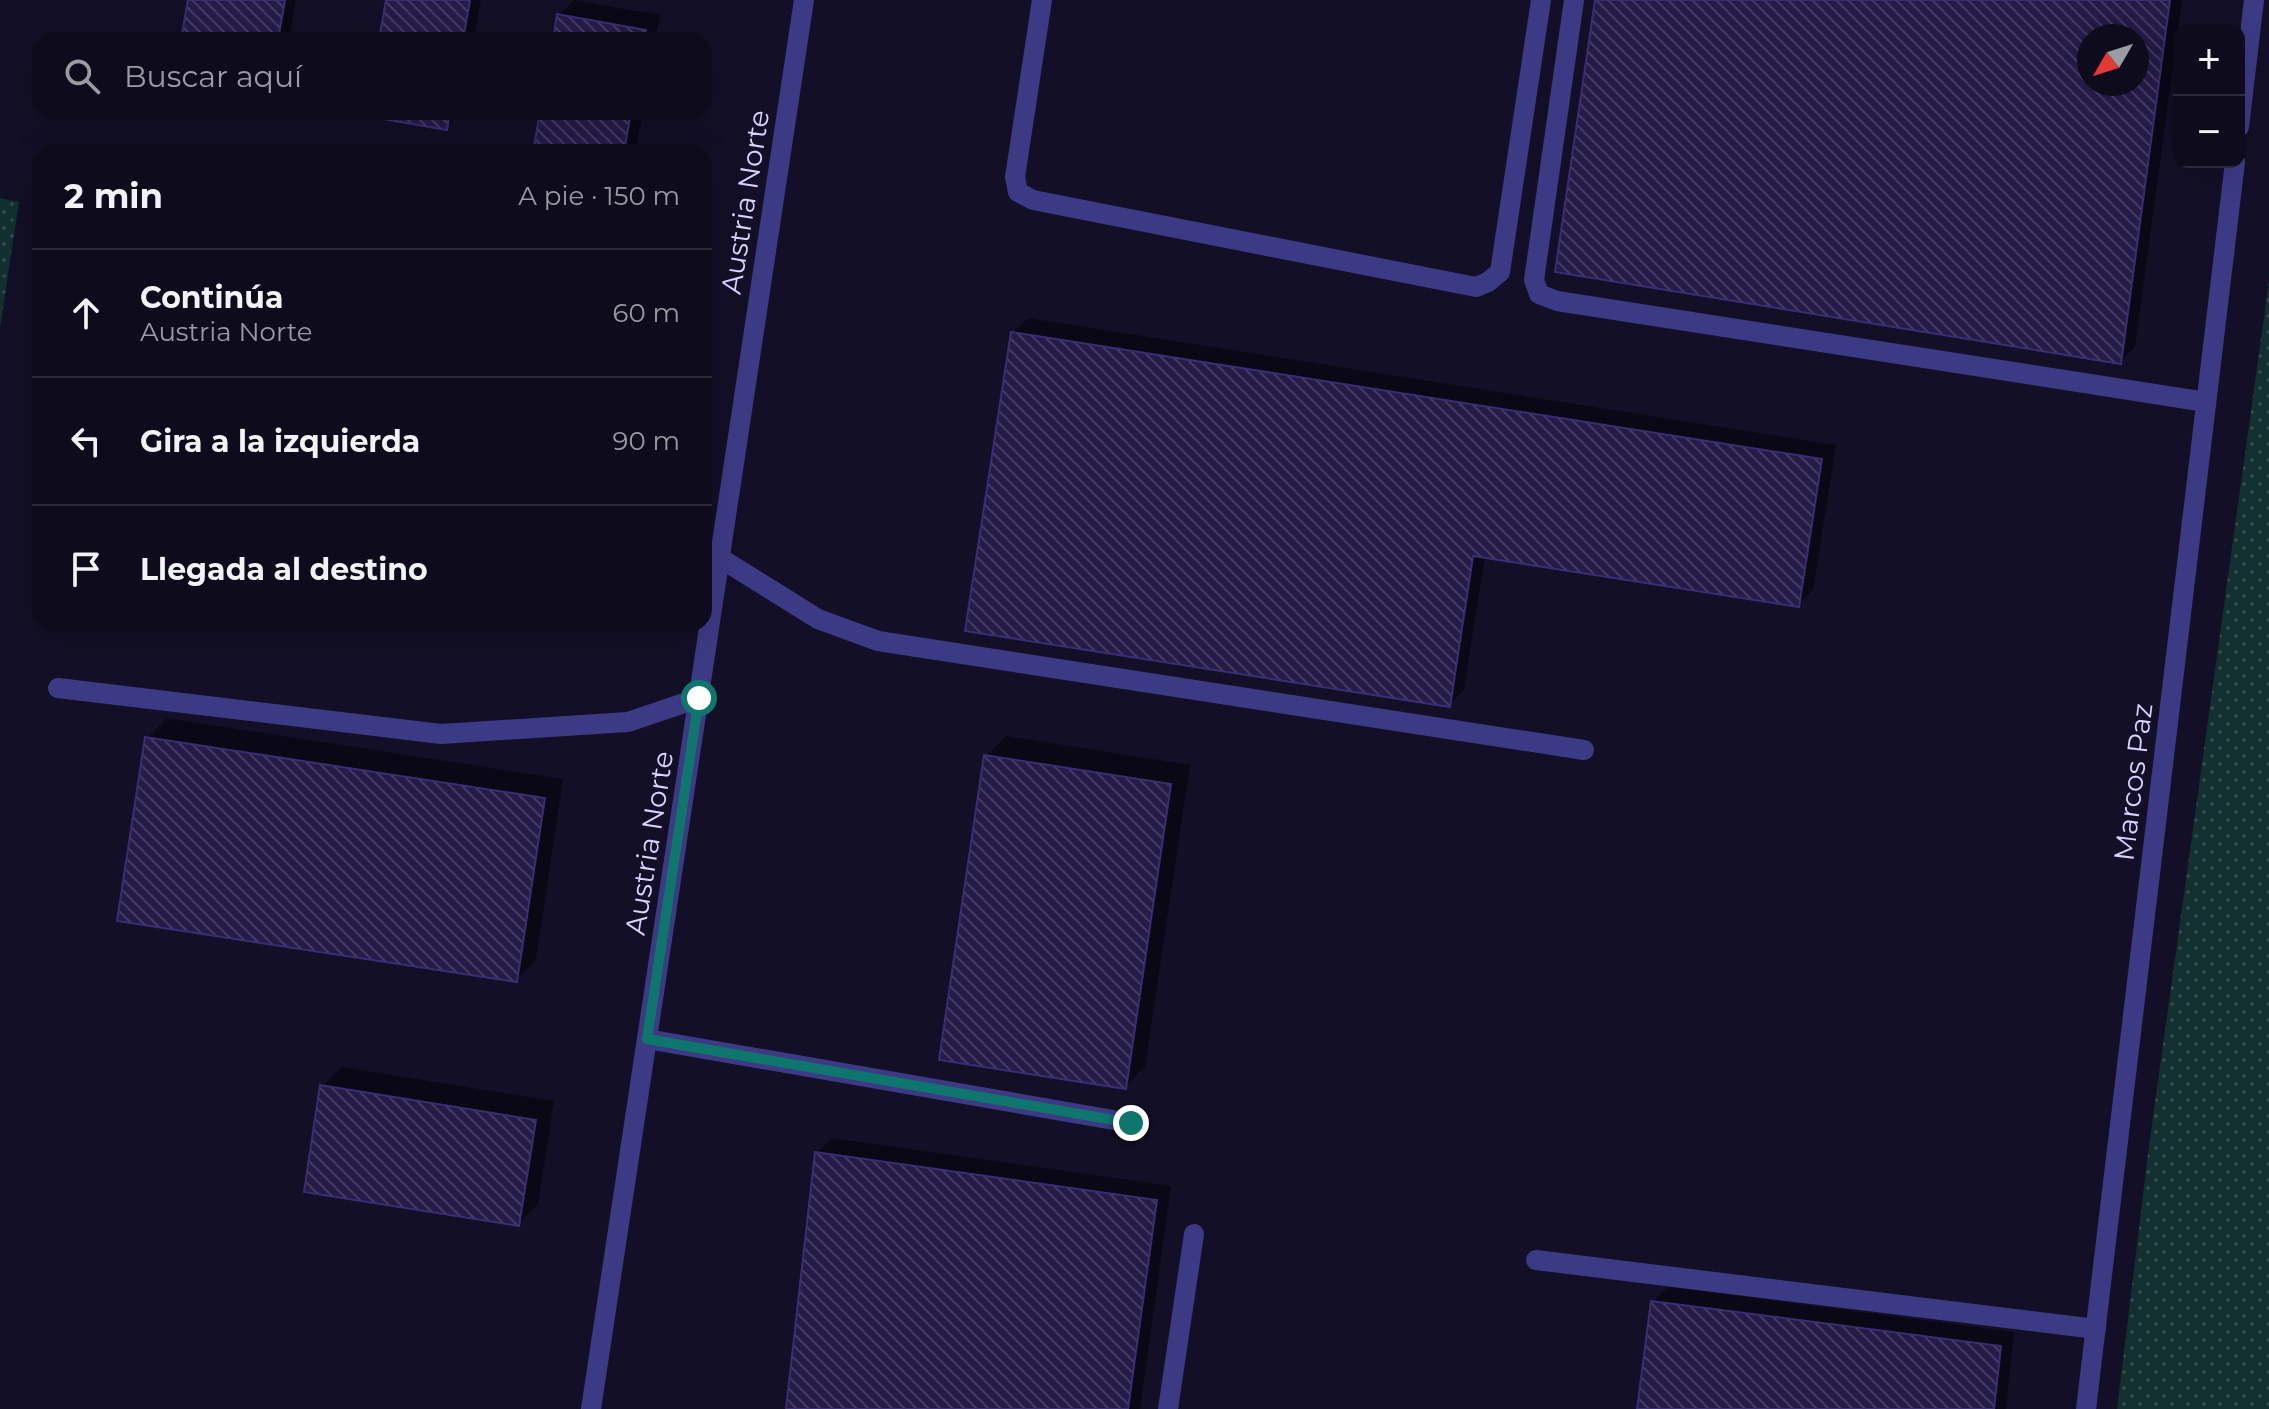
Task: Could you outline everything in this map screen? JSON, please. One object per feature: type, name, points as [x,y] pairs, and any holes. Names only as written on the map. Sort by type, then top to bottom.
[{"type":"street","name":"Austria Norte","points":[[712,611],[804,0]]},
{"type":"street","points":[[1042,0],[1015,177],[1018,192],[1033,200],[1476,287],[1500,272],[1541,0]]},
{"type":"street","points":[[1574,0],[1534,280],[1539,294],[1557,301],[2206,402]]},
{"type":"street","points":[[2243,96],[2254,0]]},
{"type":"street","name":"Marcos Paz","points":[[2086,1409],[2234,168]]},
{"type":"street","points":[[720,558],[818,619],[878,641],[1584,750]]},
{"type":"street","name":"Austria Norte","points":[[591,1409],[709,632]]},
{"type":"street","points":[[58,688],[441,734],[628,722],[699,698]]},
{"type":"street","points":[[647,1039],[1131,1123]]},
{"type":"street","points":[[1168,1409],[1194,1234]]},
{"type":"street","points":[[1536,1260],[2096,1329]]},
{"type":"green space","points":[[0,198],[19,202],[0,328]]},
{"type":"green space","points":[[2269,281],[2269,1409],[2117,1409],[2149,1146]]},
{"type":"building","points":[[188,0],[285,0],[279,32],[182,32]]},
{"type":"building","points":[[386,0],[470,0],[464,32],[380,32]]},
{"type":"building","points":[[1595,0],[2170,0],[2121,364],[1555,272]]},
{"type":"building","points":[[557,14],[646,30],[646,32],[554,32]]},
{"type":"building","points":[[389,120],[449,120],[447,130]]},
{"type":"building","points":[[539,120],[630,120],[625,144],[534,144]]},
{"type":"building","points":[[1011,332],[1822,459],[1799,607],[1473,556],[1450,707],[965,631]]},
{"type":"building","points":[[145,737],[545,798],[517,982],[117,921]]},
{"type":"building","points":[[984,755],[1171,784],[1126,1089],[939,1060]]},
{"type":"building","points":[[320,1085],[536,1120],[519,1226],[304,1192]]},
{"type":"building","points":[[815,1152],[1157,1200],[1128,1409],[786,1409]]},
{"type":"building","points":[[1651,1301],[2001,1346],[1994,1409],[1637,1409]]},
{"type":"route","points":[[699,698],[647,1039],[1131,1123]]}]
